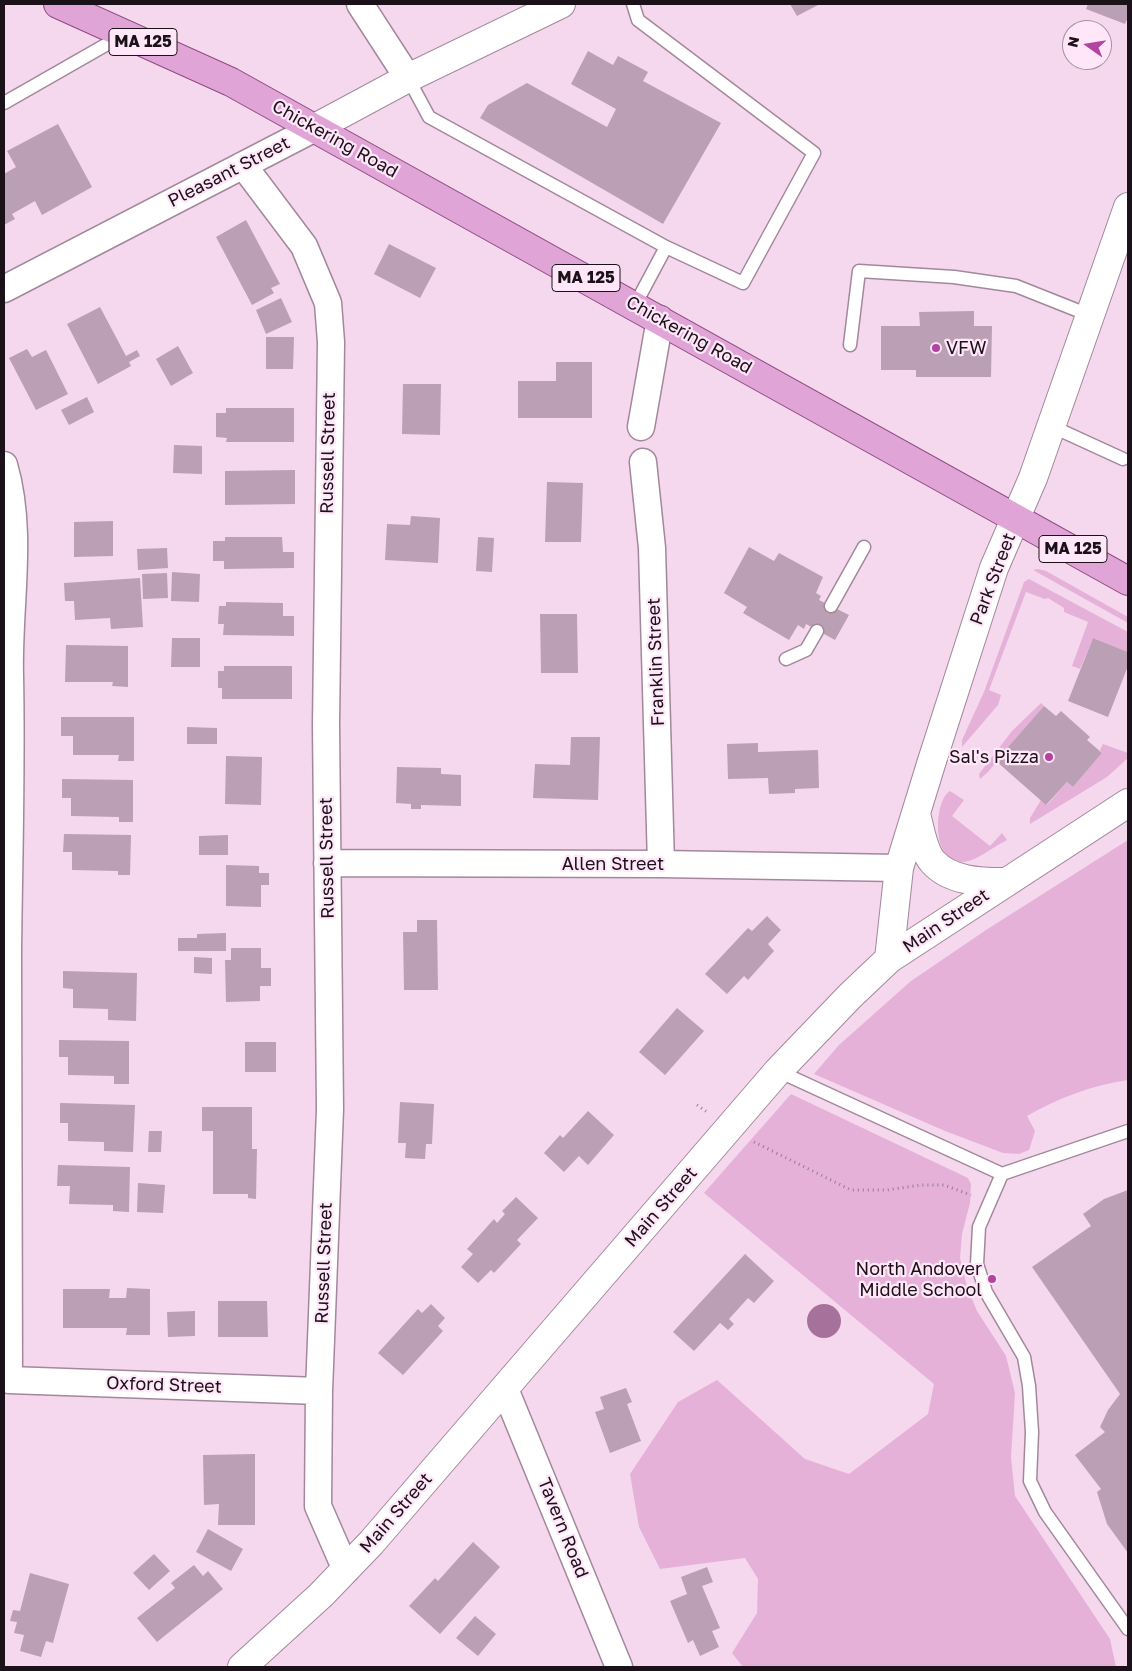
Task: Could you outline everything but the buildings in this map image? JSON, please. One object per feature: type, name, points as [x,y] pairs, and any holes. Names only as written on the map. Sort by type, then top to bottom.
[{"type":"main road","name":"Chickering Road","points":[[58,4],[231,82],[635,305],[1128,581]]},
{"type":"main road","name":"Pleasant Street","points":[[315,128],[408,78],[562,4]]},
{"type":"main road","name":"Park Street","points":[[889,959],[899,868],[994,568],[1016,518],[1051,426],[1128,207]]},
{"type":"main road","name":"Main Street","points":[[242,1667],[346,1570],[473,1422],[505,1389],[589,1288],[778,1071],[889,959],[1128,802]]},
{"type":"main road","points":[[916,814],[932,862],[947,873],[975,882],[1004,882]]},
{"type":"street","points":[[360,4],[408,78]]},
{"type":"street","name":"Pleasant Street","points":[[4,289],[315,128]]},
{"type":"street","name":"Russell Street","points":[[243,166],[304,246],[328,303],[331,342],[326,716],[330,1109],[318,1506],[346,1570]]},
{"type":"street","points":[[641,427],[660,319]]},
{"type":"street","name":"Franklin Street","points":[[642,462],[652,548],[661,864]]},
{"type":"street","name":"Oxford Street","points":[[4,465],[9,484],[12,516],[14,578],[10,670],[11,749],[8,951],[9,1380],[320,1391]]},
{"type":"street","name":"Allen Street","points":[[327,862],[661,864],[899,868]]},
{"type":"street","name":"Tavern Road","points":[[505,1389],[619,1667]]},
{"type":"lane","points":[[408,78],[429,117],[666,247],[743,283],[814,153],[638,20],[633,4]]},
{"type":"lane","points":[[4,103],[125,34]]},
{"type":"lane","points":[[635,305],[666,247]]},
{"type":"lane","points":[[850,346],[859,271],[954,277],[1016,286],[1089,315]]},
{"type":"lane","points":[[1051,426],[1124,459]]},
{"type":"lane","points":[[831,606],[864,547]]},
{"type":"lane","points":[[786,659],[806,650],[817,631]]},
{"type":"lane","points":[[778,1071],[1002,1174],[1128,1131]]},
{"type":"lane","points":[[1002,1174],[979,1227],[977,1264],[986,1292],[1024,1357],[1029,1386],[1032,1432],[1030,1480],[1045,1512],[1128,1629]]},
{"type":"path","points":[[697,1105],[762,1148],[852,1190],[887,1190],[921,1185],[944,1185],[971,1195]]},
{"type":"shaded area","points":[[1033,570],[1046,571],[1128,617],[1128,623]]},
{"type":"shaded area","points":[[1029,579],[1128,632],[1128,652],[1093,638],[1080,669],[1072,666],[1088,622],[1064,612],[1064,608],[1048,598],[1045,599],[1026,592],[989,690],[1001,695],[998,705],[962,747],[962,740],[984,692],[1024,582]]},
{"type":"shaded area","points":[[1041,703],[1044,706],[980,779],[979,774],[1012,731]]},
{"type":"shaded area","points":[[1103,744],[1128,753],[1128,758],[1107,777],[1030,824],[1030,818],[1041,800],[1047,805],[1067,782],[1073,787],[1102,753],[1100,750]]},
{"type":"shaded area","points":[[950,791],[964,800],[952,816],[990,846],[1002,833],[1007,840],[969,861],[956,862],[947,856],[941,846],[938,834],[938,820],[944,797]]},
{"type":"shaded area","points":[[1128,840],[1128,1080],[1076,1093],[1051,1103],[1027,1116],[1035,1131],[1029,1150],[1019,1154],[1003,1153],[945,1131],[814,1074],[839,1045],[911,981],[986,930]]},
{"type":"shaded area","points":[[791,1094],[968,1178],[971,1184],[970,1203],[962,1234],[960,1258],[967,1287],[977,1311],[1006,1356],[1015,1393],[1011,1457],[1015,1496],[1110,1639],[1116,1667],[743,1667],[732,1653],[757,1613],[758,1579],[745,1558],[660,1569],[639,1527],[630,1474],[678,1402],[717,1380],[805,1459],[849,1474],[928,1414],[934,1384],[704,1193]]},
{"type":"shaded area","points":[[824,1304],[836,1309],[841,1321],[836,1333],[824,1338],[812,1333],[807,1321],[812,1309]]},
{"type":"place","name":"VFW","points":[[936,348]]},
{"type":"place","name":"Sal's Pizza","points":[[1049,757]]},
{"type":"place","name":"North Andover Middle School","points":[[992,1279]]}]
